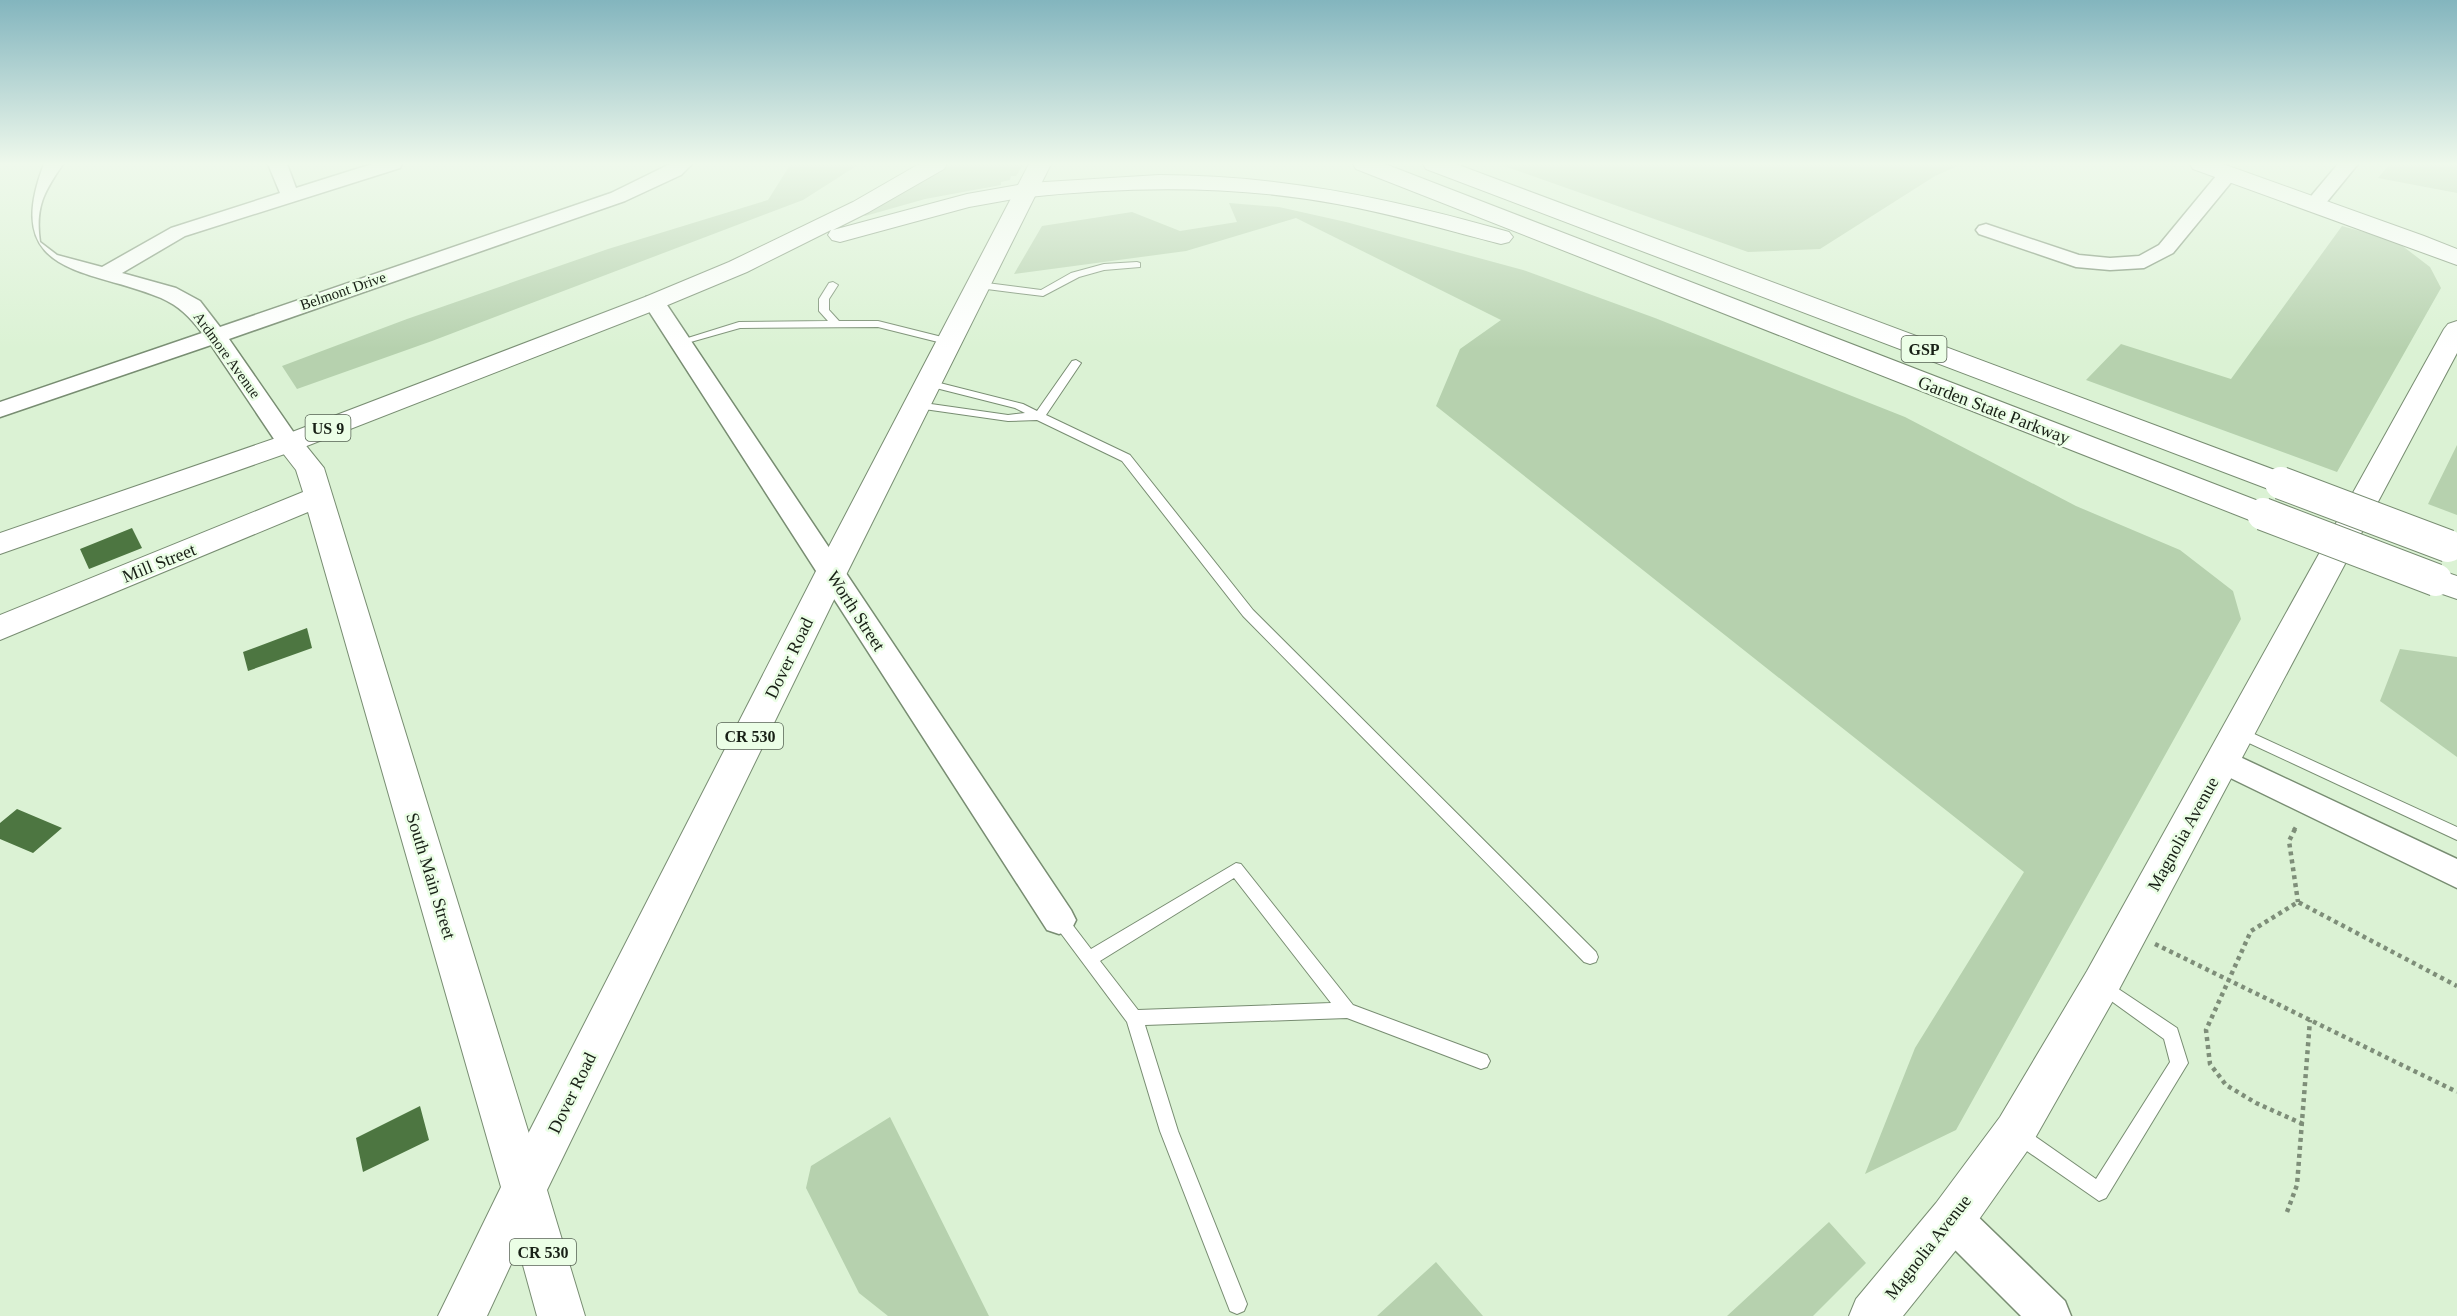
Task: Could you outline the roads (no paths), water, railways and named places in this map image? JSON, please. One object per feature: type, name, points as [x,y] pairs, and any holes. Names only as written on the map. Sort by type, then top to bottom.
[{"type":"main road","name":"US 9","points":[[0,544],[289,443],[654,302],[738,267],[823,225]]},
{"type":"main road","name":"US 9","points":[[738,267],[870,225]]},
{"type":"main road","name":"Dover Road","points":[[462,1316],[831,573],[1010,225]]},
{"type":"main road","name":"US 9","points":[[1457,225],[1546,251],[1645,285],[1795,343],[1860,358]]},
{"type":"main road","name":"Garden State Parkway","points":[[1519,225],[2446,584]]},
{"type":"main road","name":"Garden State Parkway","points":[[1595,225],[2453,548]]},
{"type":"main road","points":[[2372,225],[2457,258]]},
{"type":"main road","name":"Magnolia Avenue","points":[[1873,1316],[1952,1219],[2015,1132],[2101,984],[2457,329]]},
{"type":"main road","name":"South Main Street","points":[[289,443],[310,468],[561,1316]]},
{"type":"main road","name":"Mill Street","points":[[0,628],[318,497]]},
{"type":"street","name":"Ardmore Avenue","points":[[27,225],[30,244],[50,259],[75,268],[106,274],[176,297],[192,306],[215,335],[289,443]]},
{"type":"street","points":[[106,274],[178,232],[199,225]]},
{"type":"street","name":"Belmont Drive","points":[[0,410],[535,225]]},
{"type":"street","points":[[1986,230],[2076,261],[2110,264],[2144,262],[2166,249],[2185,225]]},
{"type":"street","name":"Worth Street","points":[[654,302],[1059,920]]},
{"type":"street","points":[[2231,746],[2308,802],[2457,874]]},
{"type":"street","points":[[1952,1219],[2050,1316]]},
{"type":"lane","points":[[979,285],[1043,293],[1075,275],[1104,267],[1137,265]]},
{"type":"lane","points":[[833,285],[824,299],[824,311],[837,325]]},
{"type":"lane","points":[[680,342],[739,325],[878,324],[950,342]]},
{"type":"lane","points":[[1039,416],[1076,363]]},
{"type":"lane","points":[[922,394],[1008,418],[1039,416]]},
{"type":"lane","points":[[922,394],[1019,406],[1126,458],[1248,612],[1590,957]]},
{"type":"lane","points":[[2231,746],[2457,834]]},
{"type":"lane","points":[[1089,959],[1236,870],[1347,1010]]},
{"type":"lane","points":[[1059,920],[1134,1018],[1169,1131],[1237,1304]]},
{"type":"lane","points":[[2015,1132],[2099,1192],[2179,1063],[2171,1034],[2101,984]]},
{"type":"lane","points":[[1134,1018],[1347,1010],[1481,1061]]}]
